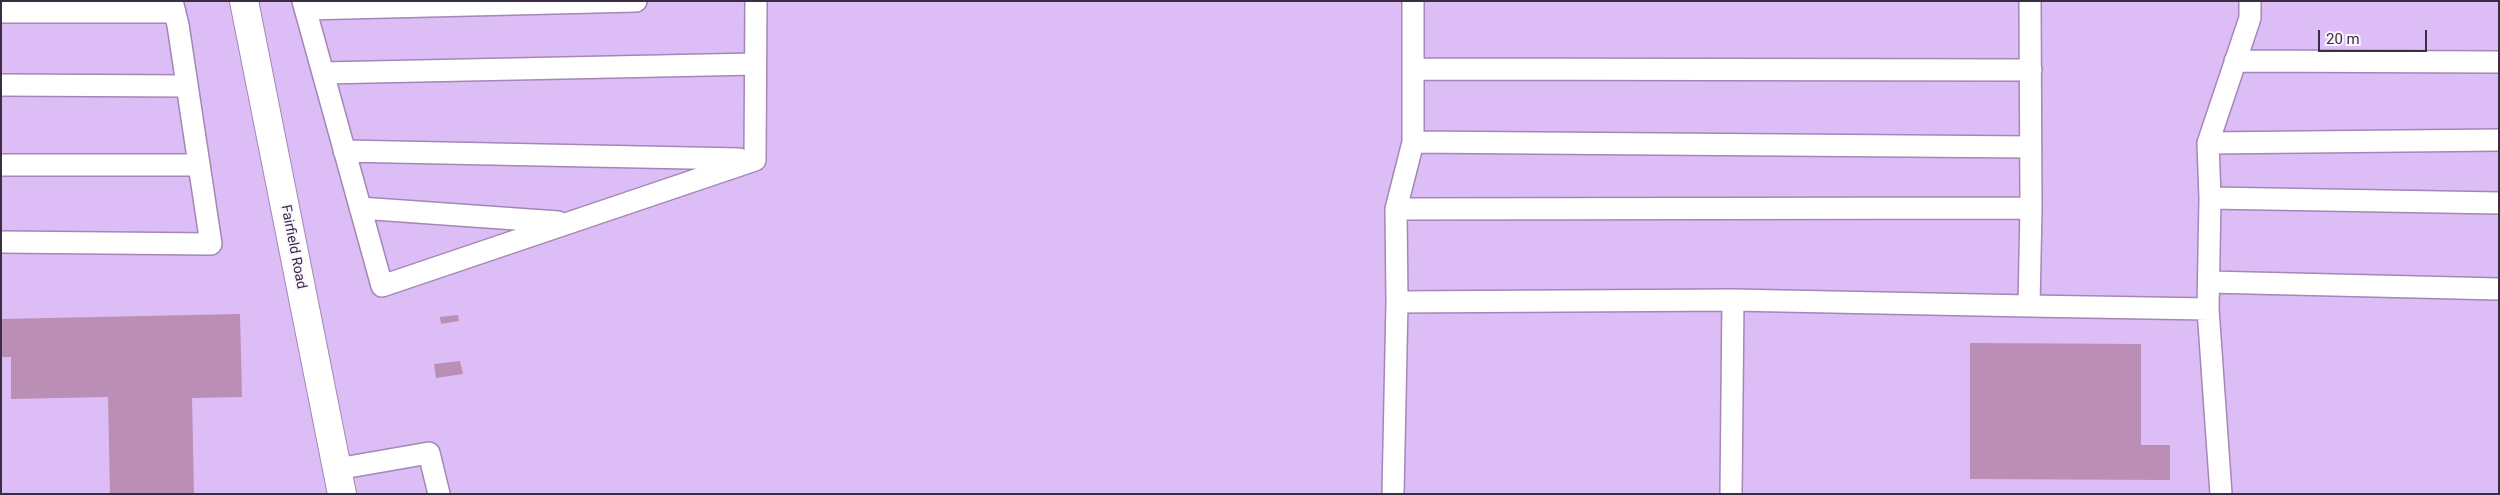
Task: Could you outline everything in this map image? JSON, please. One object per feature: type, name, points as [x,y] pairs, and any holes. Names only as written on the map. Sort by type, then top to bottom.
[{"type":"street","name":"Fairfield Road","points":[[244,1],[339,481]]},
{"type":"lane","points":[[636,1],[304,5],[382,286],[755,160]]},
{"type":"lane","points":[[755,160],[756,1]]},
{"type":"lane","points":[[1393,494],[1397,302],[1396,209],[1413,142],[1413,1]]},
{"type":"lane","points":[[2029,306],[2031,208],[2030,1]]},
{"type":"lane","points":[[2221,494],[2208,309],[2210,198],[2208,144],[2250,18],[2250,1]]},
{"type":"lane","points":[[1,12],[174,7],[211,244],[1,242]]},
{"type":"lane","points":[[2235,61],[2499,62]]},
{"type":"lane","points":[[323,73],[756,64]]},
{"type":"lane","points":[[1413,69],[2031,70]]},
{"type":"lane","points":[[1,85],[187,86]]},
{"type":"lane","points":[[2208,144],[2499,140]]},
{"type":"lane","points":[[1413,142],[2031,147]]},
{"type":"lane","points":[[344,151],[755,160]]},
{"type":"lane","points":[[1,165],[199,165]]},
{"type":"lane","points":[[2210,198],[2499,203]]},
{"type":"lane","points":[[360,208],[568,223]]},
{"type":"lane","points":[[1396,209],[2031,208]]},
{"type":"lane","points":[[2209,282],[2499,289]]},
{"type":"lane","points":[[1397,302],[1733,300],[2208,309]]},
{"type":"lane","points":[[1731,494],[1733,300]]},
{"type":"lane","points":[[339,481],[430,453],[439,494]]},
{"type":"shaded area","points":[[1,1],[2499,1],[2499,494],[1,494]]},
{"type":"building","points":[[240,314],[242,397],[192,398],[194,494],[110,494],[108,397],[11,399],[11,357],[1,357],[1,319]]},
{"type":"building","points":[[458,315],[459,321],[441,324],[440,317]]},
{"type":"building","points":[[1970,343],[2141,344],[2141,445],[2170,445],[2170,480],[1970,479]]},
{"type":"building","points":[[460,361],[463,374],[436,378],[434,364]]}]
